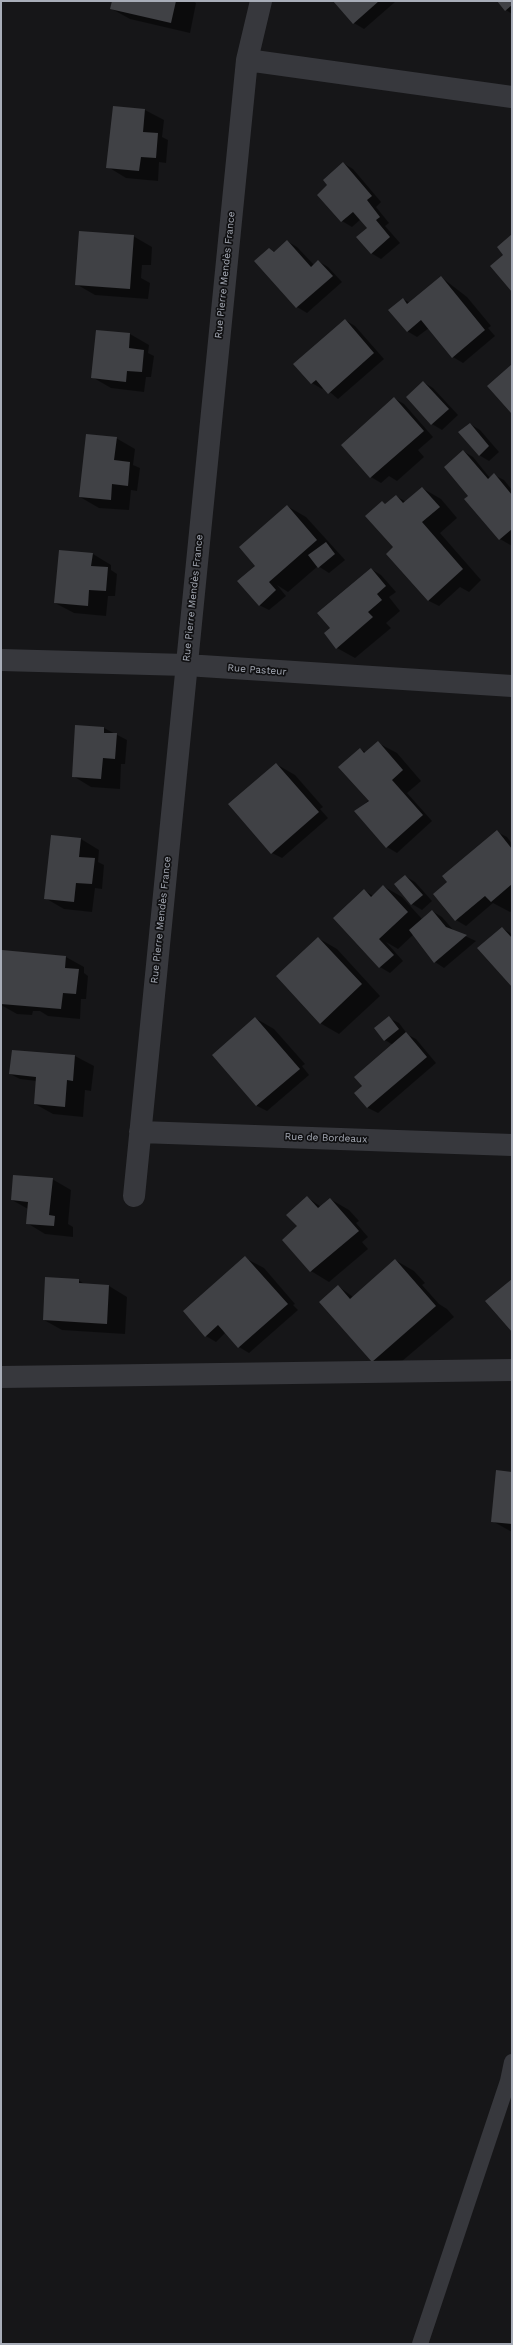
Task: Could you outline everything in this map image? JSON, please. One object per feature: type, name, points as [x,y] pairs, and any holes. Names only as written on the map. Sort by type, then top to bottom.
[{"type":"street","name":"Rue Pierre Mendès France","points":[[134,1196],[247,60],[261,1]]},
{"type":"street","points":[[247,60],[512,97]]},
{"type":"street","name":"Rue Pasteur","points":[[1,660],[186,665],[512,686]]},
{"type":"street","name":"Rue de Bordeaux","points":[[140,1132],[512,1144]]},
{"type":"street","points":[[1,1377],[512,1370]]},
{"type":"lane","points":[[420,2344],[508,2081],[512,2062]]},
{"type":"building","points":[[112,1],[176,1],[171,23],[110,9]]},
{"type":"building","points":[[333,1],[379,1],[353,24]]},
{"type":"building","points":[[497,1],[512,1],[512,5],[505,11]]},
{"type":"building","points":[[113,106],[145,109],[143,132],[158,133],[156,158],[141,157],[139,171],[106,168]]},
{"type":"building","points":[[343,162],[372,196],[367,200],[380,217],[376,220],[390,237],[371,254],[356,237],[367,228],[353,212],[341,222],[317,195],[327,185],[323,180]]},
{"type":"building","points":[[79,231],[134,235],[130,289],[75,285]]},
{"type":"building","points":[[512,234],[512,292],[490,266],[503,255],[497,247]]},
{"type":"building","points":[[287,240],[311,267],[318,260],[333,276],[296,308],[254,261],[269,248],[274,252]]},
{"type":"building","points":[[441,276],[485,330],[452,358],[421,320],[407,332],[388,310],[403,298],[407,304]]},
{"type":"building","points":[[345,319],[374,353],[328,394],[316,380],[311,384],[293,364]]},
{"type":"building","points":[[96,330],[130,333],[129,348],[144,350],[142,372],[127,371],[126,382],[91,378]]},
{"type":"building","points":[[512,364],[512,412],[511,413],[487,386]]},
{"type":"building","points":[[423,381],[449,409],[431,425],[406,397]]},
{"type":"building","points":[[394,397],[424,431],[370,478],[341,445]]},
{"type":"building","points":[[470,423],[489,446],[479,456],[458,432]]},
{"type":"building","points":[[86,434],[117,437],[114,460],[130,462],[128,486],[112,484],[111,500],[79,497]]},
{"type":"building","points":[[463,450],[488,479],[494,473],[512,495],[512,529],[499,540],[464,499],[468,496],[444,467]]},
{"type":"building","points":[[422,487],[440,507],[422,522],[463,569],[428,601],[386,554],[393,547],[365,516],[382,501],[385,504],[396,495],[403,503]]},
{"type":"building","points":[[287,505],[317,540],[269,582],[276,590],[259,606],[237,581],[255,566],[239,547]]},
{"type":"building","points":[[326,542],[335,554],[318,568],[308,555]]},
{"type":"building","points":[[59,550],[93,553],[91,566],[108,567],[106,591],[89,590],[88,606],[54,603]]},
{"type":"building","points":[[371,568],[386,586],[377,594],[382,600],[368,612],[373,617],[336,649],[324,633],[330,628],[317,613]]},
{"type":"building","points":[[75,725],[104,727],[104,733],[117,733],[115,759],[103,758],[101,779],[72,777]]},
{"type":"building","points":[[378,741],[403,770],[392,780],[423,815],[386,848],[354,811],[369,801],[338,767],[360,748],[364,753]]},
{"type":"building","points":[[276,763],[319,812],[271,854],[228,804]]},
{"type":"building","points":[[497,830],[512,849],[512,884],[491,902],[485,896],[455,921],[433,894],[447,882],[442,876]]},
{"type":"building","points":[[51,835],[81,838],[79,857],[95,858],[92,884],[76,883],[74,902],[44,899]]},
{"type":"building","points":[[405,875],[423,895],[411,905],[394,884]]},
{"type":"building","points":[[383,885],[408,912],[379,939],[394,955],[379,968],[333,918],[364,889],[371,897]]},
{"type":"building","points":[[432,910],[446,927],[467,935],[434,963],[409,930]]},
{"type":"building","points":[[502,927],[512,938],[512,987],[477,948]]},
{"type":"building","points":[[318,937],[362,984],[320,1024],[276,976]]},
{"type":"building","points":[[2,950],[66,956],[65,968],[79,969],[76,994],[63,993],[61,1009],[1,1004]]},
{"type":"building","points":[[389,1016],[399,1029],[384,1041],[374,1028]]},
{"type":"building","points":[[255,1017],[300,1069],[256,1106],[212,1055]]},
{"type":"building","points":[[406,1032],[427,1057],[367,1108],[354,1093],[362,1086],[354,1077]]},
{"type":"building","points":[[12,1050],[75,1055],[73,1081],[67,1080],[65,1107],[34,1104],[36,1077],[9,1074]]},
{"type":"building","points":[[13,1175],[53,1178],[49,1215],[55,1216],[54,1226],[26,1224],[28,1202],[11,1200]]},
{"type":"building","points":[[307,1196],[318,1208],[330,1198],[359,1231],[310,1272],[282,1240],[297,1226],[286,1215]]},
{"type":"building","points":[[245,1256],[288,1304],[238,1348],[218,1325],[205,1337],[183,1311]]},
{"type":"building","points":[[395,1259],[436,1306],[372,1362],[319,1302],[338,1285],[350,1299]]},
{"type":"building","points":[[45,1277],[79,1279],[79,1283],[109,1285],[107,1324],[43,1320]]},
{"type":"building","points":[[512,1279],[512,1332],[485,1301]]},
{"type":"building","points":[[496,1470],[512,1472],[512,1524],[491,1522]]}]
